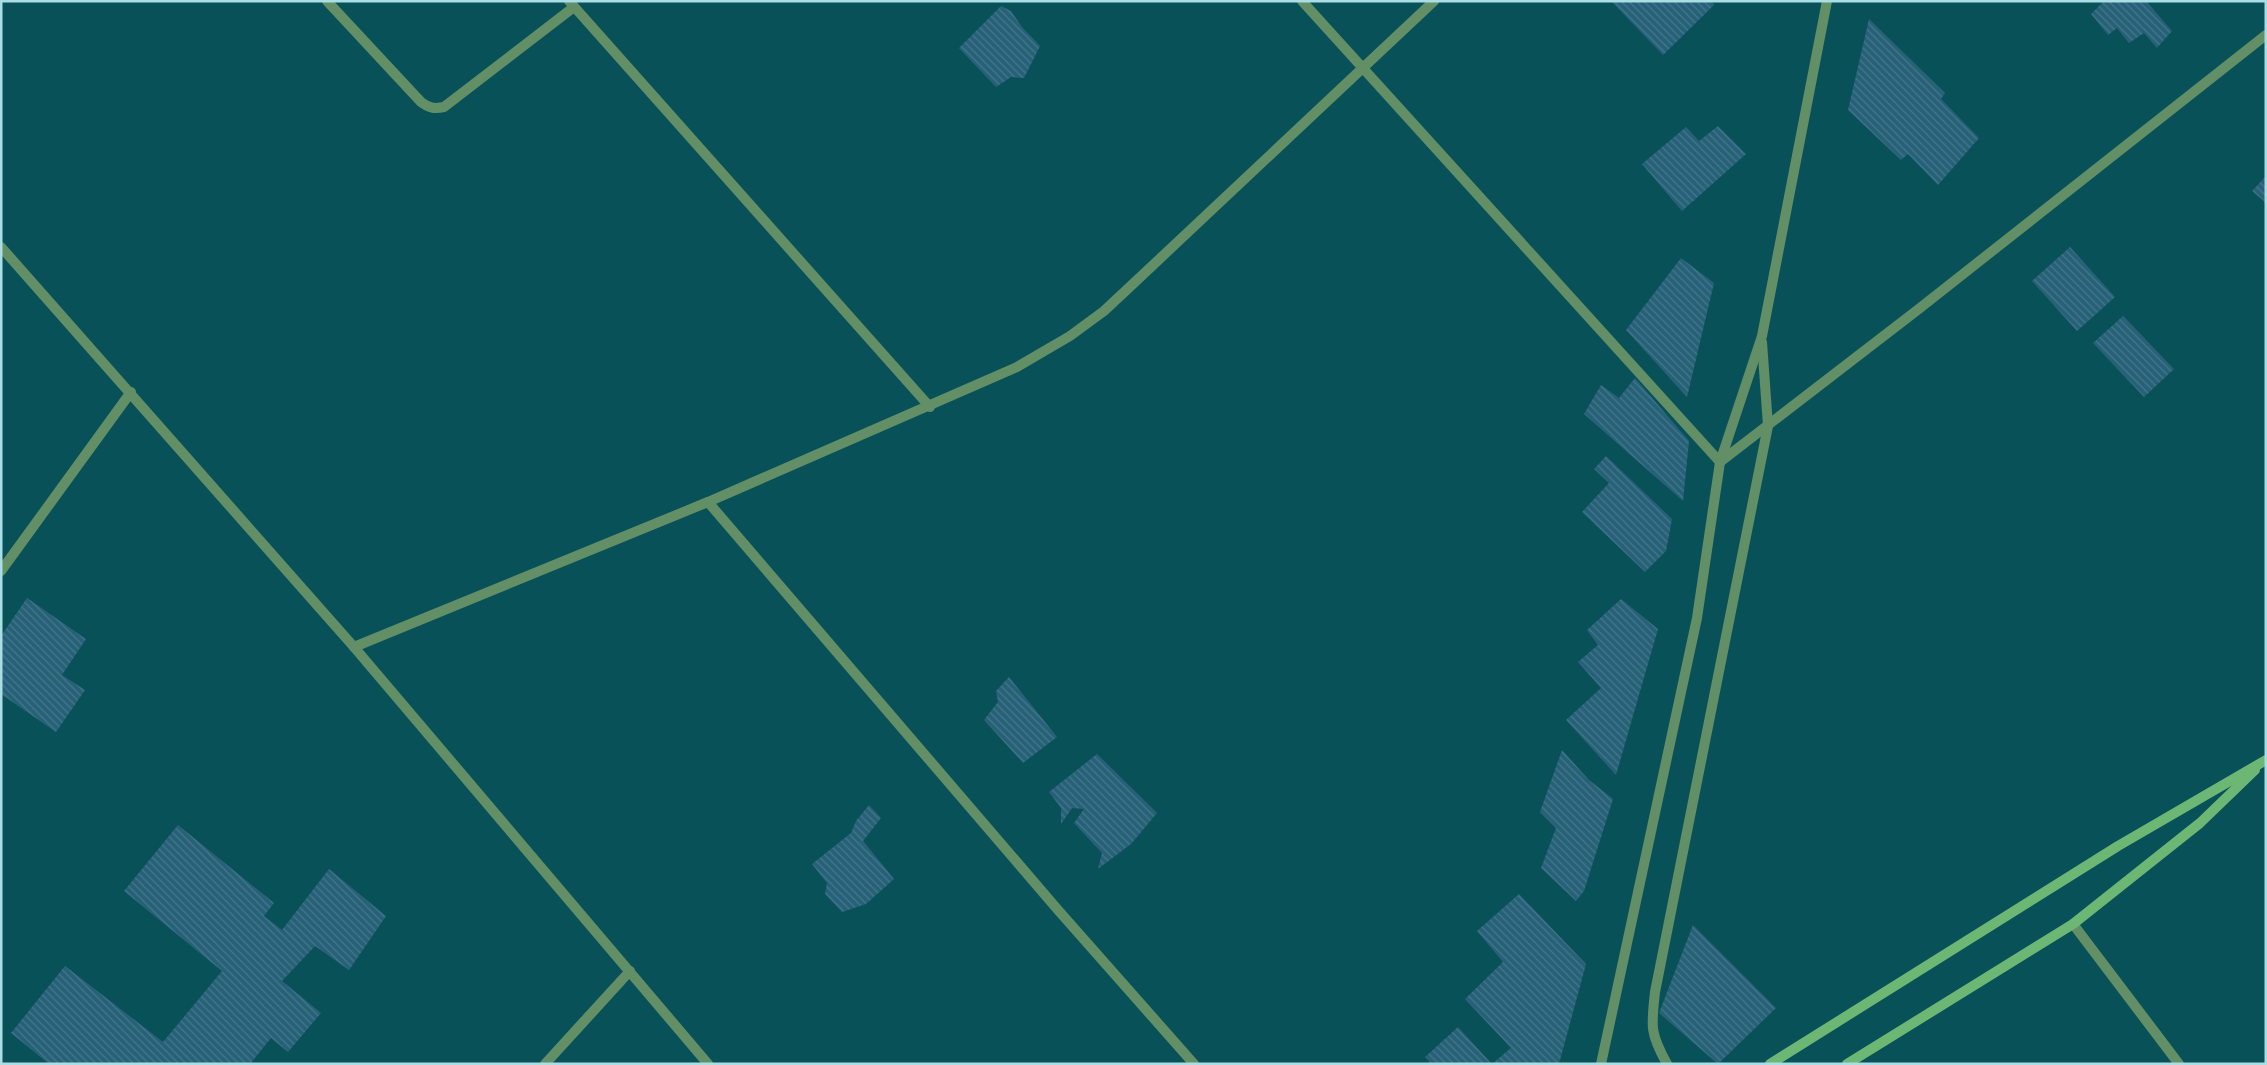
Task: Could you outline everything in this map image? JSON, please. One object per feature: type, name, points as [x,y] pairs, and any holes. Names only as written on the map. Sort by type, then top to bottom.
[{"type":"main road","points":[[1847,1064],[2073,924],[2200,823],[2266,760]]},
{"type":"main road","points":[[1770,1064],[2118,846],[2266,760]]},
{"type":"street","points":[[327,1],[421,102],[428,107],[436,109],[444,107],[572,4],[930,407]]},
{"type":"street","points":[[1302,1],[1720,462]]},
{"type":"street","points":[[354,647],[708,502],[930,407],[1017,367],[1070,336],[1104,311],[1434,1]]},
{"type":"street","points":[[1601,1064],[1697,618],[1720,462],[1762,336],[1827,1]]},
{"type":"street","points":[[1720,462],[2266,35]]},
{"type":"street","points":[[1,247],[354,647],[708,1064]]},
{"type":"street","points":[[1667,1064],[1653,1037],[1652,1018],[1655,992],[1768,426],[1762,336]]},
{"type":"street","points":[[1,571],[130,392]]},
{"type":"street","points":[[708,502],[1058,910],[1194,1064]]},
{"type":"street","points":[[2073,924],[2179,1064]]},
{"type":"street","points":[[545,1064],[630,971]]},
{"type":"building","points":[[1611,1],[1711,1],[1714,5],[1663,55]]},
{"type":"building","points":[[2104,1],[2146,1],[2172,31],[2157,48],[2144,33],[2129,43],[2117,28],[2108,35],[2091,14]]},
{"type":"building","points":[[1001,6],[1011,11],[1022,27],[1040,46],[1024,78],[1011,77],[996,87],[959,48]]},
{"type":"building","points":[[1869,19],[1945,93],[1941,99],[1979,138],[1938,185],[1908,154],[1901,160],[1848,110]]},
{"type":"building","points":[[1718,126],[1746,154],[1682,211],[1642,164],[1686,127],[1699,141]]},
{"type":"building","points":[[2266,176],[2266,203],[2252,191]]},
{"type":"building","points":[[2070,247],[2115,297],[2077,331],[2032,281]]},
{"type":"building","points":[[1681,258],[1714,283],[1687,397],[1626,330]]},
{"type":"building","points":[[2123,316],[2174,369],[2144,397],[2093,343]]},
{"type":"building","points":[[1635,378],[1689,441],[1683,501],[1584,414],[1601,385],[1619,398]]},
{"type":"building","points":[[1606,456],[1672,519],[1666,551],[1645,572],[1582,512],[1609,483],[1594,469]]},
{"type":"building","points":[[27,598],[86,639],[62,675],[85,690],[56,732],[1,694],[1,636]]},
{"type":"building","points":[[1621,599],[1658,629],[1616,775],[1566,720],[1601,688],[1578,662],[1598,645],[1587,630]]},
{"type":"building","points":[[1009,677],[1057,737],[1023,763],[984,720],[998,702],[996,691]]},
{"type":"building","points":[[1562,750],[1589,780],[1613,799],[1584,891],[1576,901],[1541,868],[1556,828],[1540,812]]},
{"type":"building","points":[[1097,754],[1157,813],[1131,844],[1098,869],[1102,853],[1074,823],[1084,809],[1072,808],[1061,824],[1061,808],[1049,792]]},
{"type":"building","points":[[869,805],[881,818],[863,841],[894,879],[866,904],[842,912],[825,894],[827,883],[812,864],[851,833],[856,821]]},
{"type":"building","points":[[178,825],[274,903],[264,916],[282,930],[329,869],[386,916],[349,970],[315,946],[282,981],[321,1013],[288,1052],[271,1038],[250,1064],[49,1064],[11,1033],[65,966],[163,1042],[222,971],[124,891]]},
{"type":"building","points":[[1519,894],[1586,964],[1559,1064],[1492,1064],[1511,1048],[1465,999],[1503,962],[1477,931]]},
{"type":"building","points":[[1693,925],[1776,1008],[1718,1064],[1659,1013]]},
{"type":"building","points":[[1458,1027],[1492,1064],[1428,1064],[1430,1062],[1425,1057]]}]
